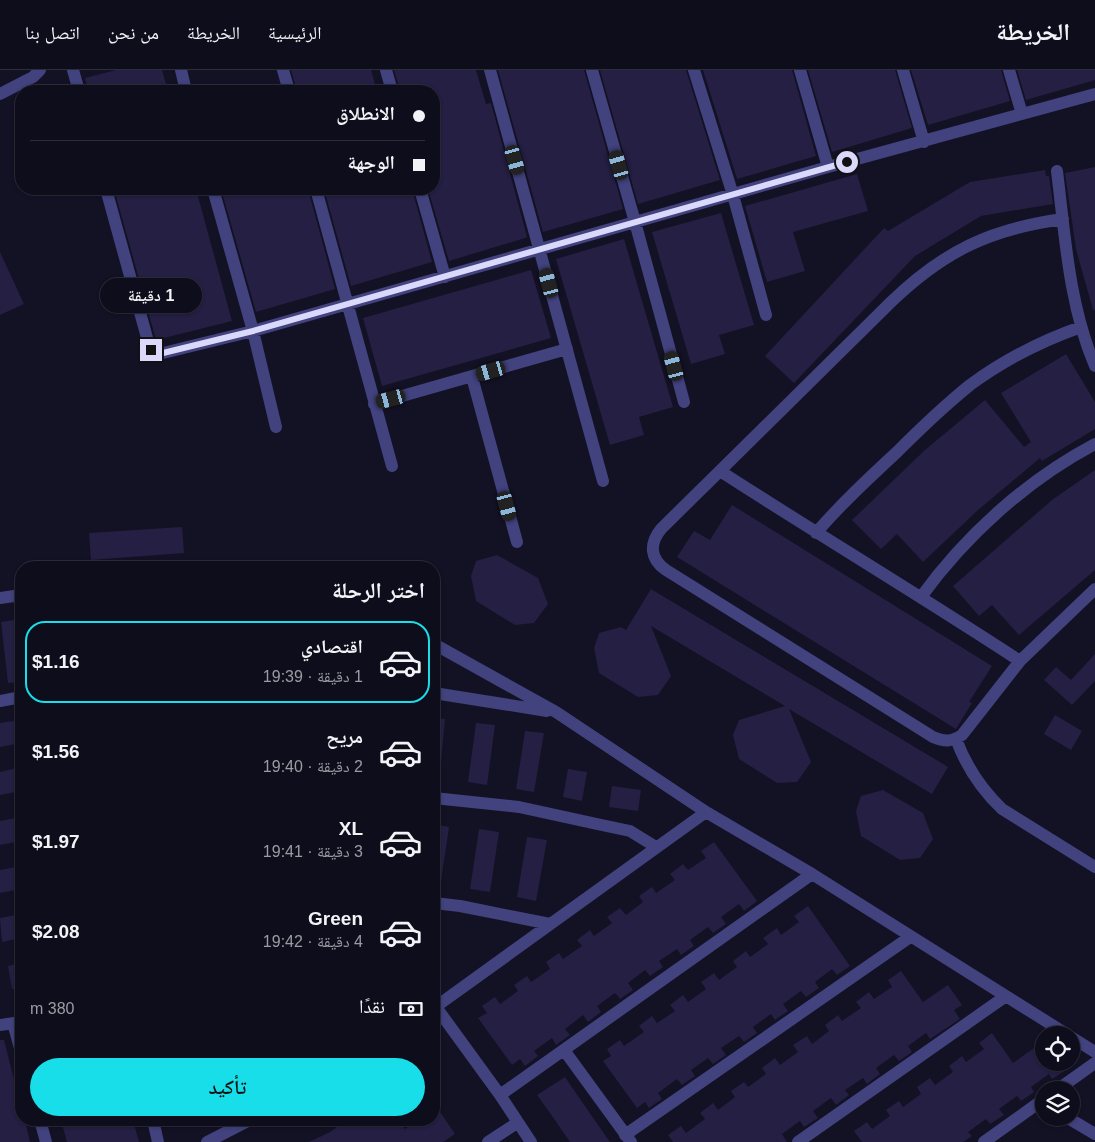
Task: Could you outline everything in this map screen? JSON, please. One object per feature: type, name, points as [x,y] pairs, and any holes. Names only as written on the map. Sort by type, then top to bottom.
[{"type":"street","points":[[18,85],[34,77],[40,70]]},
{"type":"street","points":[[73,70],[77,85]]},
{"type":"street","points":[[181,70],[185,85]]},
{"type":"street","points":[[283,70],[286,85]]},
{"type":"street","points":[[386,70],[390,85]]},
{"type":"street","points":[[490,70],[603,481]]},
{"type":"street","points":[[592,70],[684,402]]},
{"type":"street","points":[[694,70],[733,194],[766,315]]},
{"type":"street","points":[[800,70],[828,167]]},
{"type":"street","points":[[903,70],[924,142]]},
{"type":"street","points":[[1009,70],[1022,114]]},
{"type":"street","points":[[0,94],[15,86]]},
{"type":"street","points":[[108,195],[151,350],[159,354],[253,331],[828,167],[1095,94]]},
{"type":"street","points":[[1057,171],[1080,327],[1095,366]]},
{"type":"street","points":[[215,195],[253,331],[276,428]]},
{"type":"street","points":[[318,195],[392,466]]},
{"type":"street","points":[[422,195],[445,276]]},
{"type":"street","points":[[1063,219],[1025,225],[980,239],[926,270],[656,536],[652,552],[660,566],[933,737],[944,741],[956,739],[966,730],[1020,661],[1095,589]]},
{"type":"street","points":[[816,533],[837,509],[971,385],[1017,354],[1040,342],[1080,327]]},
{"type":"street","points":[[374,404],[567,349]]},
{"type":"street","points":[[472,377],[517,542]]},
{"type":"street","points":[[921,597],[954,555],[1003,509],[1057,466],[1095,444]]},
{"type":"street","points":[[720,471],[1020,661]]},
{"type":"street","points":[[0,598],[15,596]]},
{"type":"street","points":[[440,647],[556,712],[706,812],[812,874],[1054,1026]]},
{"type":"street","points":[[440,694],[556,712]]},
{"type":"street","points":[[0,701],[15,698]]},
{"type":"street","points":[[956,739],[974,777],[1002,809],[1095,867]]},
{"type":"street","points":[[440,799],[519,807],[630,831],[656,847]]},
{"type":"street","points":[[440,1003],[706,812]]},
{"type":"street","points":[[500,1095],[812,874]]},
{"type":"street","points":[[440,904],[550,924]]},
{"type":"street","points":[[564,1050],[628,1139],[910,937]]},
{"type":"street","points":[[798,1142],[1006,996]]},
{"type":"street","points":[[440,1015],[500,1095],[531,1142]]},
{"type":"street","points":[[0,1026],[15,1022]]},
{"type":"street","points":[[1080,1042],[1095,1052]]},
{"type":"street","points":[[1070,1081],[1095,1063]]},
{"type":"street","points":[[984,1142],[1035,1106]]},
{"type":"street","points":[[488,1142],[517,1123]]},
{"type":"street","points":[[1080,1125],[1095,1134]]},
{"type":"street","points":[[42,1126],[46,1142]]},
{"type":"street","points":[[154,1126],[158,1142]]},
{"type":"street","points":[[207,1142],[238,1126]]},
{"type":"building","points":[[116,70],[162,70],[166,85],[87,85],[85,78]]},
{"type":"building","points":[[291,70],[371,70],[375,85],[295,85]]},
{"type":"building","points":[[394,70],[476,70],[486,104],[491,103],[527,237],[449,261],[430,195],[440,195],[440,85],[398,85]]},
{"type":"building","points":[[498,70],[584,70],[623,209],[543,232]]},
{"type":"building","points":[[600,70],[686,70],[720,180],[638,204]]},
{"type":"building","points":[[703,70],[792,70],[816,156],[737,179]]},
{"type":"building","points":[[808,70],[895,70],[912,128],[832,152]]},
{"type":"building","points":[[911,70],[1001,70],[1010,101],[928,125]]},
{"type":"building","points":[[1017,70],[1095,70],[1095,80],[1026,100]]},
{"type":"building","points":[[1095,167],[1095,310],[1093,310],[1076,249],[1065,173]]},
{"type":"building","points":[[1045,170],[1046,176],[1049,176],[1053,204],[981,216],[915,256],[794,383],[765,356],[884,228],[888,231],[970,182]]},
{"type":"building","points":[[857,174],[868,211],[793,232],[805,271],[767,282],[745,206]]},
{"type":"building","points":[[116,195],[198,195],[232,321],[156,340]]},
{"type":"building","points":[[223,195],[310,195],[335,289],[256,312]]},
{"type":"building","points":[[326,195],[414,195],[432,262],[351,286]]},
{"type":"building","points":[[721,213],[754,325],[719,335],[725,354],[691,364],[652,232]]},
{"type":"building","points":[[624,239],[673,407],[639,417],[644,435],[610,445],[556,259]]},
{"type":"building","points":[[0,252],[24,304],[0,315]]},
{"type":"building","points":[[531,270],[551,338],[382,386],[363,318]]},
{"type":"building","points":[[1066,354],[1095,402],[1095,429],[1042,461],[1040,458],[978,510],[923,562],[897,534],[881,549],[852,520],[925,450],[985,400],[1024,447],[1031,442],[1001,393]]},
{"type":"building","points":[[1095,470],[1095,570],[1019,635],[992,605],[979,616],[953,586],[1052,500]]},
{"type":"building","points":[[732,505],[992,666],[969,702],[972,703],[956,729],[677,557],[694,531],[710,540]]},
{"type":"building","points":[[182,527],[184,553],[91,560],[89,533]]},
{"type":"building","points":[[497,555],[538,578],[548,604],[534,623],[515,625],[476,601],[471,576],[476,561]]},
{"type":"building","points":[[651,589],[948,767],[932,794],[789,709],[811,762],[797,782],[777,783],[739,759],[733,735],[739,720],[785,706],[651,626],[671,676],[658,695],[638,697],[599,673],[594,648],[599,633],[621,627],[626,630]]},
{"type":"building","points":[[15,620],[15,682],[8,683],[1,622]]},
{"type":"building","points":[[1095,654],[1095,681],[1072,705],[1044,680],[1056,667],[1071,680]]},
{"type":"building","points":[[1055,715],[1082,731],[1071,750],[1044,734]]},
{"type":"building","points":[[440,719],[445,719],[440,763]]},
{"type":"building","points":[[15,721],[15,744],[0,747],[0,723]]},
{"type":"building","points":[[476,723],[495,725],[487,785],[468,782]]},
{"type":"building","points":[[525,731],[544,733],[534,792],[516,789]]},
{"type":"building","points":[[15,768],[15,792],[0,795],[0,772]]},
{"type":"building","points":[[568,769],[587,772],[582,801],[563,797]]},
{"type":"building","points":[[612,786],[641,790],[638,811],[609,807]]},
{"type":"building","points":[[883,790],[923,813],[933,839],[920,858],[900,860],[861,836],[856,811],[861,796]]},
{"type":"building","points":[[15,818],[15,842],[0,845],[0,821]]},
{"type":"building","points":[[440,825],[449,827],[440,888]]},
{"type":"building","points":[[479,829],[499,832],[490,892],[470,889]]},
{"type":"building","points":[[527,837],[547,840],[536,901],[517,897]]},
{"type":"building","points":[[714,842],[757,901],[744,911],[739,904],[721,917],[726,924],[713,933],[708,927],[690,940],[694,946],[681,955],[677,949],[659,961],[663,967],[650,976],[645,970],[628,983],[633,990],[620,999],[615,993],[597,1006],[601,1012],[588,1022],[583,1015],[565,1029],[570,1035],[556,1045],[552,1038],[534,1051],[538,1056],[525,1066],[520,1059],[512,1065],[478,1018],[487,1013],[482,1006],[495,997],[500,1004],[518,991],[514,985],[527,976],[531,982],[550,969],[546,962],[559,953],[563,959],[582,946],[577,940],[590,930],[594,936],[612,923],[607,917],[620,908],[626,915],[643,902],[639,896],[652,887],[656,893],[675,880],[670,874],[683,864],[688,870],[706,858],[701,851]]},
{"type":"building","points":[[15,867],[15,890],[0,893],[0,870]]},
{"type":"building","points":[[808,906],[850,966],[837,975],[832,969],[815,982],[819,988],[806,997],[801,991],[783,1004],[788,1011],[775,1020],[771,1014],[753,1027],[757,1033],[744,1042],[739,1036],[721,1048],[726,1055],[713,1064],[708,1058],[691,1070],[695,1076],[682,1085],[677,1079],[658,1093],[662,1099],[649,1108],[645,1102],[637,1108],[603,1061],[611,1056],[607,1049],[620,1040],[624,1046],[644,1032],[639,1026],[652,1016],[657,1023],[675,1011],[670,1005],[683,995],[688,1002],[706,989],[701,982],[714,973],[719,980],[737,967],[733,961],[746,951],[750,957],[768,944],[763,938],[777,928],[781,935],[799,922],[794,916]]},
{"type":"building","points":[[15,915],[15,939],[2,942],[0,918]]},
{"type":"building","points":[[15,964],[15,988],[12,989],[8,966]]},
{"type":"building","points":[[901,971],[923,1002],[948,985],[962,1005],[954,1010],[960,1019],[930,1039],[926,1033],[908,1046],[912,1052],[899,1061],[894,1055],[876,1068],[880,1074],[867,1084],[863,1078],[845,1090],[849,1095],[836,1105],[831,1098],[813,1111],[818,1118],[804,1127],[800,1121],[782,1134],[787,1142],[673,1142],[668,1135],[681,1126],[686,1133],[705,1119],[700,1113],[713,1103],[718,1110],[735,1097],[731,1091],[744,1082],[748,1087],[766,1074],[762,1068],[775,1058],[780,1065],[798,1052],[793,1045],[807,1036],[812,1044],[829,1031],[825,1025],[838,1015],[842,1021],[861,1008],[856,1002],[869,992],[874,999],[892,987],[888,980]]},
{"type":"building","points":[[992,1033],[1013,1063],[1035,1047],[1035,1071],[1064,1071],[1052,1079],[1049,1074],[1039,1081],[1035,1081],[1035,1084],[1031,1087],[1034,1092],[1021,1101],[1017,1096],[999,1109],[1004,1115],[990,1124],[986,1119],[968,1132],[972,1136],[963,1142],[862,1142],[854,1131],[867,1122],[872,1129],[890,1116],[886,1110],[899,1101],[903,1107],[921,1094],[917,1087],[930,1078],[935,1085],[953,1072],[949,1066],[962,1056],[966,1062],[984,1049],[979,1043]]},
{"type":"building","points":[[0,1040],[4,1040],[15,1083],[15,1126],[26,1126],[30,1142],[0,1142]]},
{"type":"building","points":[[565,1077],[610,1142],[570,1142],[537,1095]]},
{"type":"building","points":[[440,1112],[455,1134],[443,1142],[309,1142],[338,1126],[403,1126],[405,1129],[409,1126],[440,1126]]},
{"type":"building","points":[[63,1126],[135,1126],[139,1142],[67,1142]]},
{"type":"route","points":[[151,350],[159,354],[253,331],[847,162]]}]
